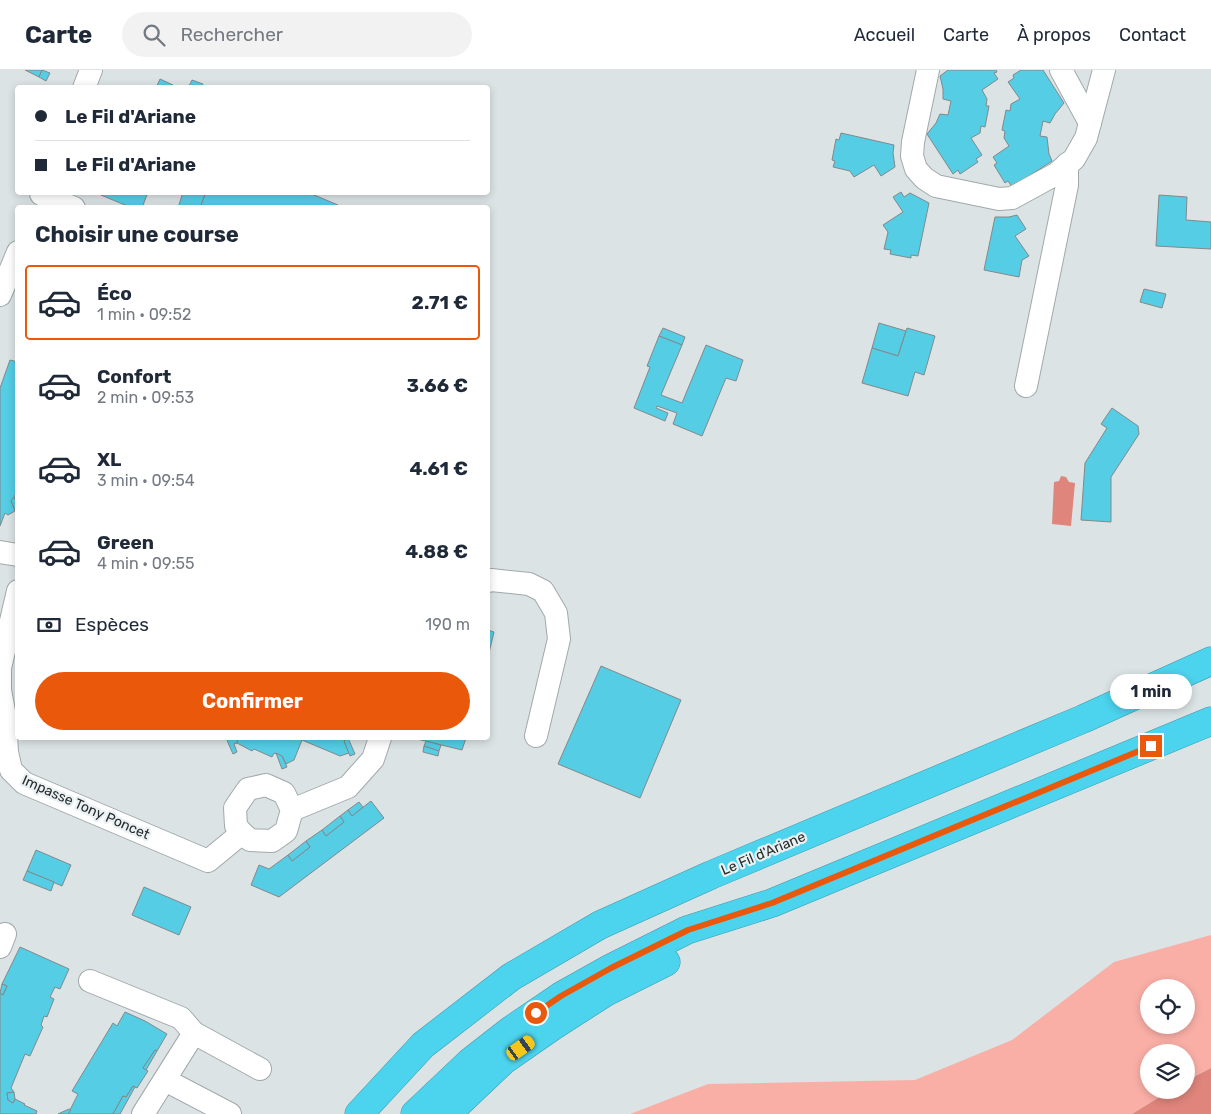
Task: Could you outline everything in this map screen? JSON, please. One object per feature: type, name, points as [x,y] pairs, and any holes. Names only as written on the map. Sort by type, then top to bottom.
[{"type":"highway","name":"Le Fil d'Ariane","points":[[360,1114],[423,1045],[511,977],[600,925],[711,874],[1083,719],[1204,665]]},
{"type":"highway","points":[[415,1114],[470,1062],[511,1030],[561,996],[611,968],[688,930],[772,903],[1208,723]]},
{"type":"highway","points":[[447,1114],[504,1060],[560,1021],[606,992],[697,946],[772,903]]},
{"type":"street","points":[[85,85],[91,70]]},
{"type":"street","points":[[928,70],[913,142],[912,156],[916,169],[924,178],[936,186],[1000,199],[1012,198],[1056,174],[1074,159],[1086,138],[1104,70]]},
{"type":"street","points":[[1061,70],[1090,123]]},
{"type":"street","points":[[1026,386],[1068,185],[1067,164]]},
{"type":"street","points":[[39,198],[64,205]]},
{"type":"street","points":[[0,295],[15,259]]},
{"type":"street","points":[[0,552],[15,554]]},
{"type":"street","points":[[490,580],[529,584],[543,591],[556,613],[559,639],[536,736]]},
{"type":"street","name":"Impasse Tony Poncet","points":[[15,604],[0,668],[0,690],[5,717],[6,752],[11,770],[24,783],[208,861],[242,833]]},
{"type":"street","points":[[292,810],[348,787],[373,759],[379,740]]},
{"type":"street","points":[[266,785],[284,793],[292,810],[286,831],[272,841],[250,840],[236,826],[235,808],[248,789],[266,785]]},
{"type":"street","points":[[90,981],[181,1018],[194,1033],[260,1069]]},
{"type":"street","points":[[143,1114],[194,1033]]},
{"type":"street","points":[[166,1080],[230,1114]]},
{"type":"shaded area","points":[[1061,476],[1066,477],[1069,482],[1075,483],[1071,526],[1052,524],[1054,482],[1059,481]]},
{"type":"shaded area","points":[[1211,935],[1211,1068],[1195,1076],[1195,1044],[1140,1044],[1140,1099],[1156,1099],[1132,1114],[630,1114],[708,1084],[915,1080],[1012,1040],[1114,962]]},
{"type":"shaded area","points":[[1211,1068],[1211,1114],[1132,1114],[1156,1099],[1195,1099],[1195,1076]]},
{"type":"building","points":[[25,70],[42,70],[39,77]]},
{"type":"building","points":[[42,70],[50,73],[46,81],[39,77]]},
{"type":"building","points":[[948,70],[996,70],[997,72],[994,73],[998,79],[982,90],[987,99],[986,106],[989,106],[985,127],[981,126],[980,133],[971,138],[982,155],[976,159],[978,162],[960,174],[958,170],[953,174],[927,134],[936,123],[940,114],[948,115],[951,101],[943,99],[940,76]]},
{"type":"building","points":[[1021,70],[1043,70],[1064,103],[1050,123],[1043,121],[1040,136],[1047,137],[1049,154],[1052,161],[1012,187],[1008,181],[1005,183],[994,165],[997,163],[993,157],[1009,146],[1004,138],[1005,131],[1002,130],[1006,110],[1010,111],[1011,104],[1020,99],[1008,82],[1014,78],[1013,75]]},
{"type":"building","points":[[160,79],[173,85],[157,85]]},
{"type":"building","points":[[192,80],[203,84],[203,85],[190,85]]},
{"type":"building","points":[[841,133],[894,145],[895,167],[881,176],[874,165],[854,177],[850,171],[833,167],[835,161],[832,160],[836,139],[839,140]]},
{"type":"building","points":[[901,192],[904,197],[910,193],[929,203],[918,256],[911,255],[911,258],[890,254],[891,250],[884,249],[888,232],[883,225],[903,212],[893,197]]},
{"type":"building","points":[[101,195],[147,195],[143,205],[125,205]]},
{"type":"building","points":[[182,195],[205,195],[201,205],[179,205]]},
{"type":"building","points":[[205,195],[314,195],[338,205],[201,205]]},
{"type":"building","points":[[1159,195],[1187,197],[1186,220],[1211,222],[1211,249],[1156,246]]},
{"type":"building","points":[[1017,215],[1026,229],[1015,236],[1029,256],[1022,260],[1019,277],[984,270],[995,217]]},
{"type":"building","points":[[1144,289],[1166,294],[1162,308],[1140,302]]},
{"type":"building","points":[[879,323],[906,331],[898,356],[872,348]]},
{"type":"building","points":[[663,328],[685,337],[682,345],[659,336]]},
{"type":"building","points":[[907,328],[935,336],[924,375],[915,372],[908,396],[862,383],[872,348],[898,356]]},
{"type":"building","points":[[659,336],[682,345],[661,395],[682,403],[706,345],[743,360],[736,381],[726,378],[702,436],[673,424],[677,413],[657,406],[656,408],[668,413],[665,421],[634,408],[650,367],[647,366]]},
{"type":"building","points":[[10,360],[15,361],[15,495],[11,501],[15,511],[8,515],[5,513],[0,526],[0,388]]},
{"type":"building","points":[[1112,408],[1138,426],[1139,434],[1111,477],[1111,522],[1081,520],[1085,463],[1107,428],[1101,424]]},
{"type":"building","points":[[14,497],[15,510],[11,501]]},
{"type":"building","points":[[490,631],[494,632],[490,649]]},
{"type":"building","points":[[601,666],[681,700],[640,798],[558,764]]},
{"type":"building","points":[[227,740],[238,740],[237,743],[234,744],[237,752],[233,754]]},
{"type":"building","points":[[238,740],[302,740],[294,760],[286,764],[282,756],[274,753],[272,757],[254,749],[252,751],[237,743]]},
{"type":"building","points":[[302,740],[345,740],[344,741],[349,753],[340,756]]},
{"type":"building","points":[[349,740],[355,754],[350,756],[344,741]]},
{"type":"building","points":[[421,740],[465,740],[462,750]]},
{"type":"building","points":[[426,741],[441,745],[439,751],[424,746]]},
{"type":"building","points":[[424,746],[439,751],[438,756],[423,752]]},
{"type":"building","points":[[276,753],[282,756],[287,767],[282,769]]},
{"type":"building","points":[[371,801],[384,818],[279,897],[251,885],[259,865],[269,869],[288,855],[292,861],[310,847],[306,841],[322,830],[326,836],[344,822],[340,816],[348,810],[352,816]]},
{"type":"building","points":[[359,802],[363,807],[352,816],[348,810]]},
{"type":"building","points":[[340,816],[344,822],[326,836],[322,830]]},
{"type":"building","points":[[306,841],[310,847],[292,861],[288,855]]},
{"type":"building","points":[[36,850],[71,865],[62,886],[27,871]]},
{"type":"building","points":[[27,871],[54,882],[51,891],[23,880]]},
{"type":"building","points":[[144,887],[191,907],[179,935],[132,915]]},
{"type":"building","points":[[20,947],[69,969],[60,989],[55,987],[50,997],[54,999],[47,1017],[44,1016],[41,1025],[43,1027],[30,1056],[25,1054],[11,1088],[14,1092],[7,1093],[8,1100],[13,1103],[15,1099],[25,1104],[37,1111],[36,1114],[0,1114],[0,993],[3,995],[7,986],[2,984]]},
{"type":"building","points":[[2,984],[7,986],[3,995],[0,993]]},
{"type":"building","points":[[125,1012],[167,1034],[157,1051],[155,1050],[143,1068],[148,1071],[137,1088],[133,1086],[126,1097],[123,1096],[113,1114],[68,1114],[78,1094],[72,1091],[113,1023],[117,1026]]},
{"type":"building","points":[[155,1050],[157,1051],[146,1070],[143,1068]]},
{"type":"building","points":[[133,1086],[135,1087],[120,1114],[113,1114],[123,1096],[126,1097]]},
{"type":"building","points":[[14,1092],[15,1099],[13,1103],[8,1100],[7,1093]]},
{"type":"building","points":[[69,1109],[71,1110],[68,1114],[58,1114]]},
{"type":"route","points":[[536,1013],[561,996],[611,968],[688,930],[772,903],[1151,746]]}]
